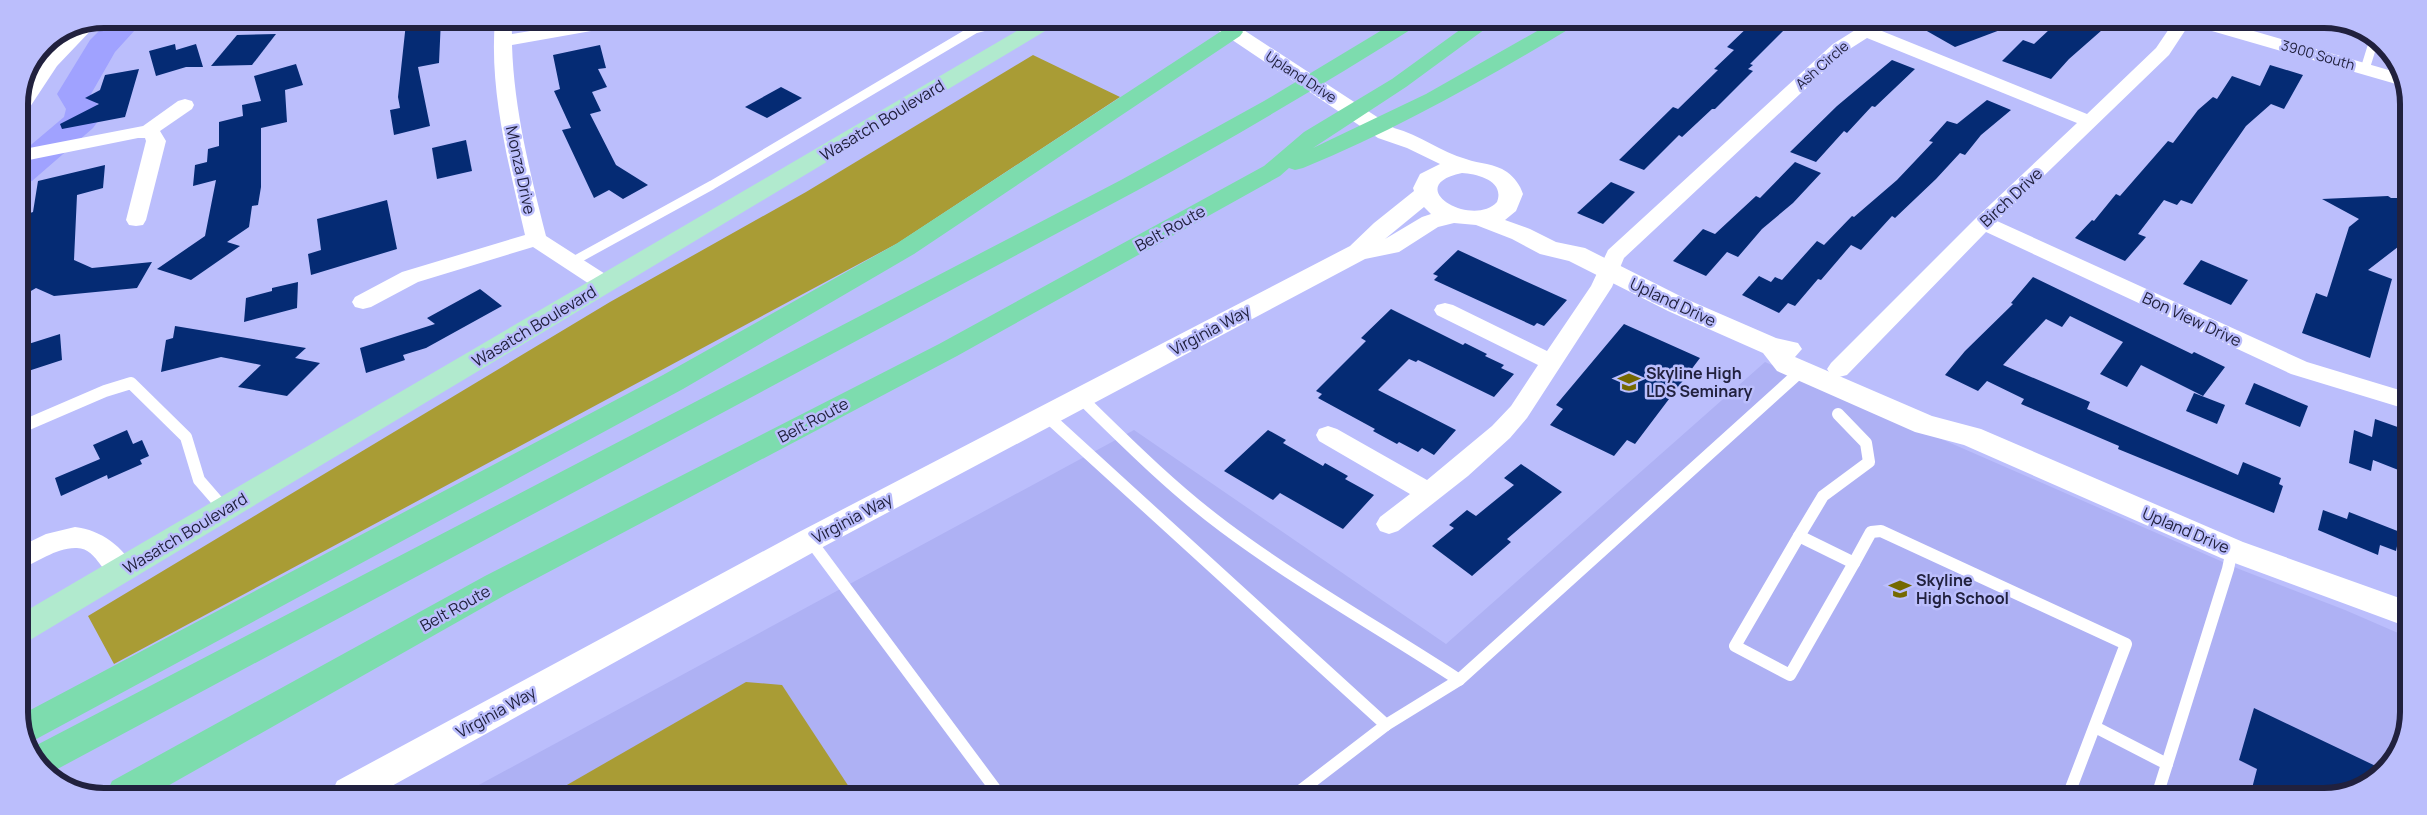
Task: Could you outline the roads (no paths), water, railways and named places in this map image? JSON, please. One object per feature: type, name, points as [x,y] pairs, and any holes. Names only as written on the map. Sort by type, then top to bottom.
[{"type":"highway","points":[[29,727],[673,382],[905,249],[1222,28]]},
{"type":"highway","points":[[44,759],[363,593],[1109,197],[1268,109],[1400,28]]},
{"type":"highway","points":[[1321,143],[1478,28]]},
{"type":"highway","points":[[1321,143],[1423,102],[1557,28]]},
{"type":"highway","name":"Belt Route","points":[[131,788],[496,586],[948,350],[1272,172],[1321,143]]},
{"type":"main road","name":"Wasatch Boulevard","points":[[28,626],[1035,28]]},
{"type":"street","name":"Monza Drive","points":[[503,28],[504,85],[515,148],[536,239]]},
{"type":"street","points":[[503,41],[579,28]]},
{"type":"street","name":"Upland Drive","points":[[1228,28],[1386,133],[1406,138],[1427,151],[1462,166]]},
{"type":"street","name":"Birch Drive","points":[[1838,369],[1983,223],[2091,122],[2163,51],[2178,28]]},
{"type":"street","name":"3900 South","points":[[2222,28],[2395,78]]},
{"type":"street","points":[[29,93],[40,74],[58,52],[80,31]]},
{"type":"street","name":"Ash Circle","points":[[1608,271],[1615,255],[1839,48],[1866,31],[2091,122]]},
{"type":"street","points":[[28,154],[148,132],[185,104]]},
{"type":"street","points":[[136,220],[156,142],[155,137],[148,132]]},
{"type":"street","name":"Upland Drive","points":[[1386,133],[1387,144],[1427,186]]},
{"type":"street","points":[[1462,166],[1476,167],[1501,178],[1508,185],[1512,194],[1511,202],[1505,210],[1495,216],[1481,219],[1451,216],[1439,210],[1430,202],[1427,186],[1449,167],[1462,166]]},
{"type":"street","name":"Virginia Way","points":[[1359,252],[1373,235],[1392,222],[1427,186]]},
{"type":"street","name":"Upland Drive","points":[[1511,202],[1518,214],[1566,241],[1576,254]]},
{"type":"street","name":"Virginia Way","points":[[356,788],[810,540],[1359,252],[1390,247],[1430,222],[1451,216]]},
{"type":"street","name":"Upland Drive","points":[[1481,219],[1505,227],[1549,249],[1576,254],[1677,305],[1830,373],[1838,369],[1934,410],[1971,436]]},
{"type":"street","name":"Bon View Drive","points":[[1983,223],[2299,368],[2399,399]]},
{"type":"street","points":[[364,302],[410,277],[536,239],[604,284]]},
{"type":"street","points":[[1389,524],[1427,492],[1459,469],[1501,432],[1519,412],[1601,287],[1608,271]]},
{"type":"street","points":[[1445,310],[1552,363]]},
{"type":"street","name":"Upland Drive","points":[[1772,347],[1786,364],[1925,425],[1971,436],[2232,550],[2400,611]]},
{"type":"street","points":[[1328,435],[1427,492]]},
{"type":"street","points":[[28,555],[61,541],[73,538],[84,539],[94,542],[122,570]]},
{"type":"lane","points":[[570,263],[712,185],[976,28]]},
{"type":"lane","points":[[2364,69],[2372,45]]},
{"type":"lane","points":[[1304,788],[1386,725],[1459,680],[1802,371]]},
{"type":"lane","points":[[28,424],[105,391],[131,383],[186,437],[199,480],[225,510]]},
{"type":"lane","points":[[1081,398],[1207,514],[1245,543],[1459,680]]},
{"type":"lane","points":[[1838,414],[1866,443],[1869,462],[1823,496],[1735,646],[1790,675],[1871,532],[1882,531],[2126,644],[2071,788]]},
{"type":"lane","points":[[1047,416],[1128,493],[1296,642],[1386,725]]},
{"type":"lane","points":[[1798,536],[1854,562]]},
{"type":"lane","points":[[810,540],[995,788]]},
{"type":"lane","points":[[2160,788],[2228,569],[2232,550]]},
{"type":"lane","points":[[2095,727],[2167,764]]},
{"type":"waterway","points":[[28,165],[81,121],[83,109],[74,94],[101,47],[120,28]]},
{"type":"place","name":"Skyline High LDS Seminary","points":[[1629,382]]},
{"type":"place","name":"Skyline High School","points":[[1900,589]]}]
